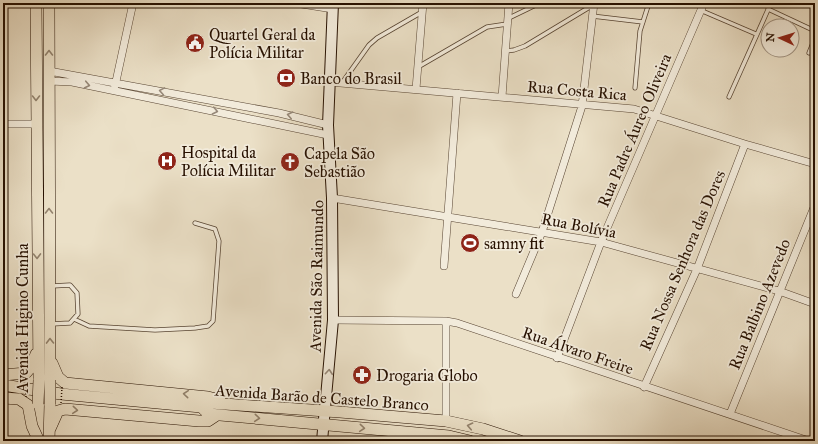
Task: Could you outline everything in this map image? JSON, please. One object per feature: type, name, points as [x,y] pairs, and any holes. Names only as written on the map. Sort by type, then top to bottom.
[{"type":"main road","name":"Avenida Higino Cunha","points":[[36,3],[38,347],[44,380],[44,438]]},
{"type":"main road","name":"Avenida Higino Cunha","points":[[44,380],[50,356],[49,3]]},
{"type":"main road","points":[[3,375],[19,374],[28,371],[38,347]]},
{"type":"main road","points":[[50,356],[58,377],[65,383],[208,396],[219,400],[223,404]]},
{"type":"main road","points":[[3,385],[62,394],[201,407]]},
{"type":"main road","points":[[3,398],[19,399],[27,403],[30,407],[32,426],[44,438],[58,411],[66,409],[199,421],[208,421],[218,415]]},
{"type":"main road","name":"Avenida Barão de Castelo Branco","points":[[470,441],[449,436],[397,436],[323,425],[209,414],[201,407],[210,403],[446,421],[483,429],[520,441]]},
{"type":"street","points":[[114,90],[133,3]]},
{"type":"street","points":[[296,3],[333,6]]},
{"type":"street","points":[[416,89],[423,3]]},
{"type":"street","points":[[502,97],[509,3]]},
{"type":"street","name":"Rua Padre Áureo Oliveira","points":[[557,358],[601,242],[704,3]]},
{"type":"street","points":[[516,294],[542,232],[582,106],[594,4]]},
{"type":"street","name":"Avenida São Raimundo","points":[[322,441],[334,320],[332,198],[328,130],[333,6]]},
{"type":"street","points":[[49,76],[116,83],[279,113],[328,130]]},
{"type":"street","points":[[49,76],[72,82],[328,130]]},
{"type":"street","name":"Rua Costa Rica","points":[[329,82],[502,97],[582,106],[634,109],[745,144],[815,164]]},
{"type":"street","points":[[444,266],[449,216],[457,93]]},
{"type":"street","points":[[3,124],[36,124]]},
{"type":"street","name":"Rua Nossa Senhora das Dores","points":[[644,387],[697,269],[745,144]]},
{"type":"street","name":"Rua Bolívia","points":[[332,198],[601,242],[779,291],[815,304]]},
{"type":"street","name":"Rua Balbino Azevedo","points":[[730,414],[815,205]]},
{"type":"street","name":"Rua Álvaro Freire","points":[[334,320],[446,321],[458,323],[557,358],[809,441]]},
{"type":"street","points":[[446,321],[446,421]]},
{"type":"lane","points":[[418,67],[486,27],[507,21],[540,3]]},
{"type":"lane","points":[[635,88],[639,39],[649,3]]},
{"type":"lane","points":[[729,97],[771,3]]},
{"type":"lane","points":[[505,51],[514,50],[525,46],[594,4]]},
{"type":"lane","points":[[768,9],[815,31]]},
{"type":"lane","points":[[700,10],[756,34]]},
{"type":"lane","points":[[342,83],[369,45],[377,38],[423,11]]},
{"type":"lane","points":[[592,16],[643,22]]},
{"type":"lane","points":[[808,52],[815,38]]},
{"type":"lane","points":[[74,319],[89,326],[155,330],[208,326],[213,321],[219,241],[215,229],[195,223]]},
{"type":"lane","points":[[49,286],[70,285],[77,293],[78,314],[70,323],[49,324]]},
{"type":"path","points":[[26,380],[26,397]]},
{"type":"path","points":[[62,386],[62,403]]},
{"type":"place","name":"Quartel Geral da Polícia Militar","points":[[195,43]]},
{"type":"place","name":"Banco do Brasil","points":[[286,78]]},
{"type":"place","name":"Hospital da Polícia Militar","points":[[167,161]]},
{"type":"place","name":"Capela São Sebastião","points":[[290,162]]},
{"type":"place","name":"samny fit","points":[[470,243]]},
{"type":"place","name":"Drogaria Globo","points":[[362,375]]}]
